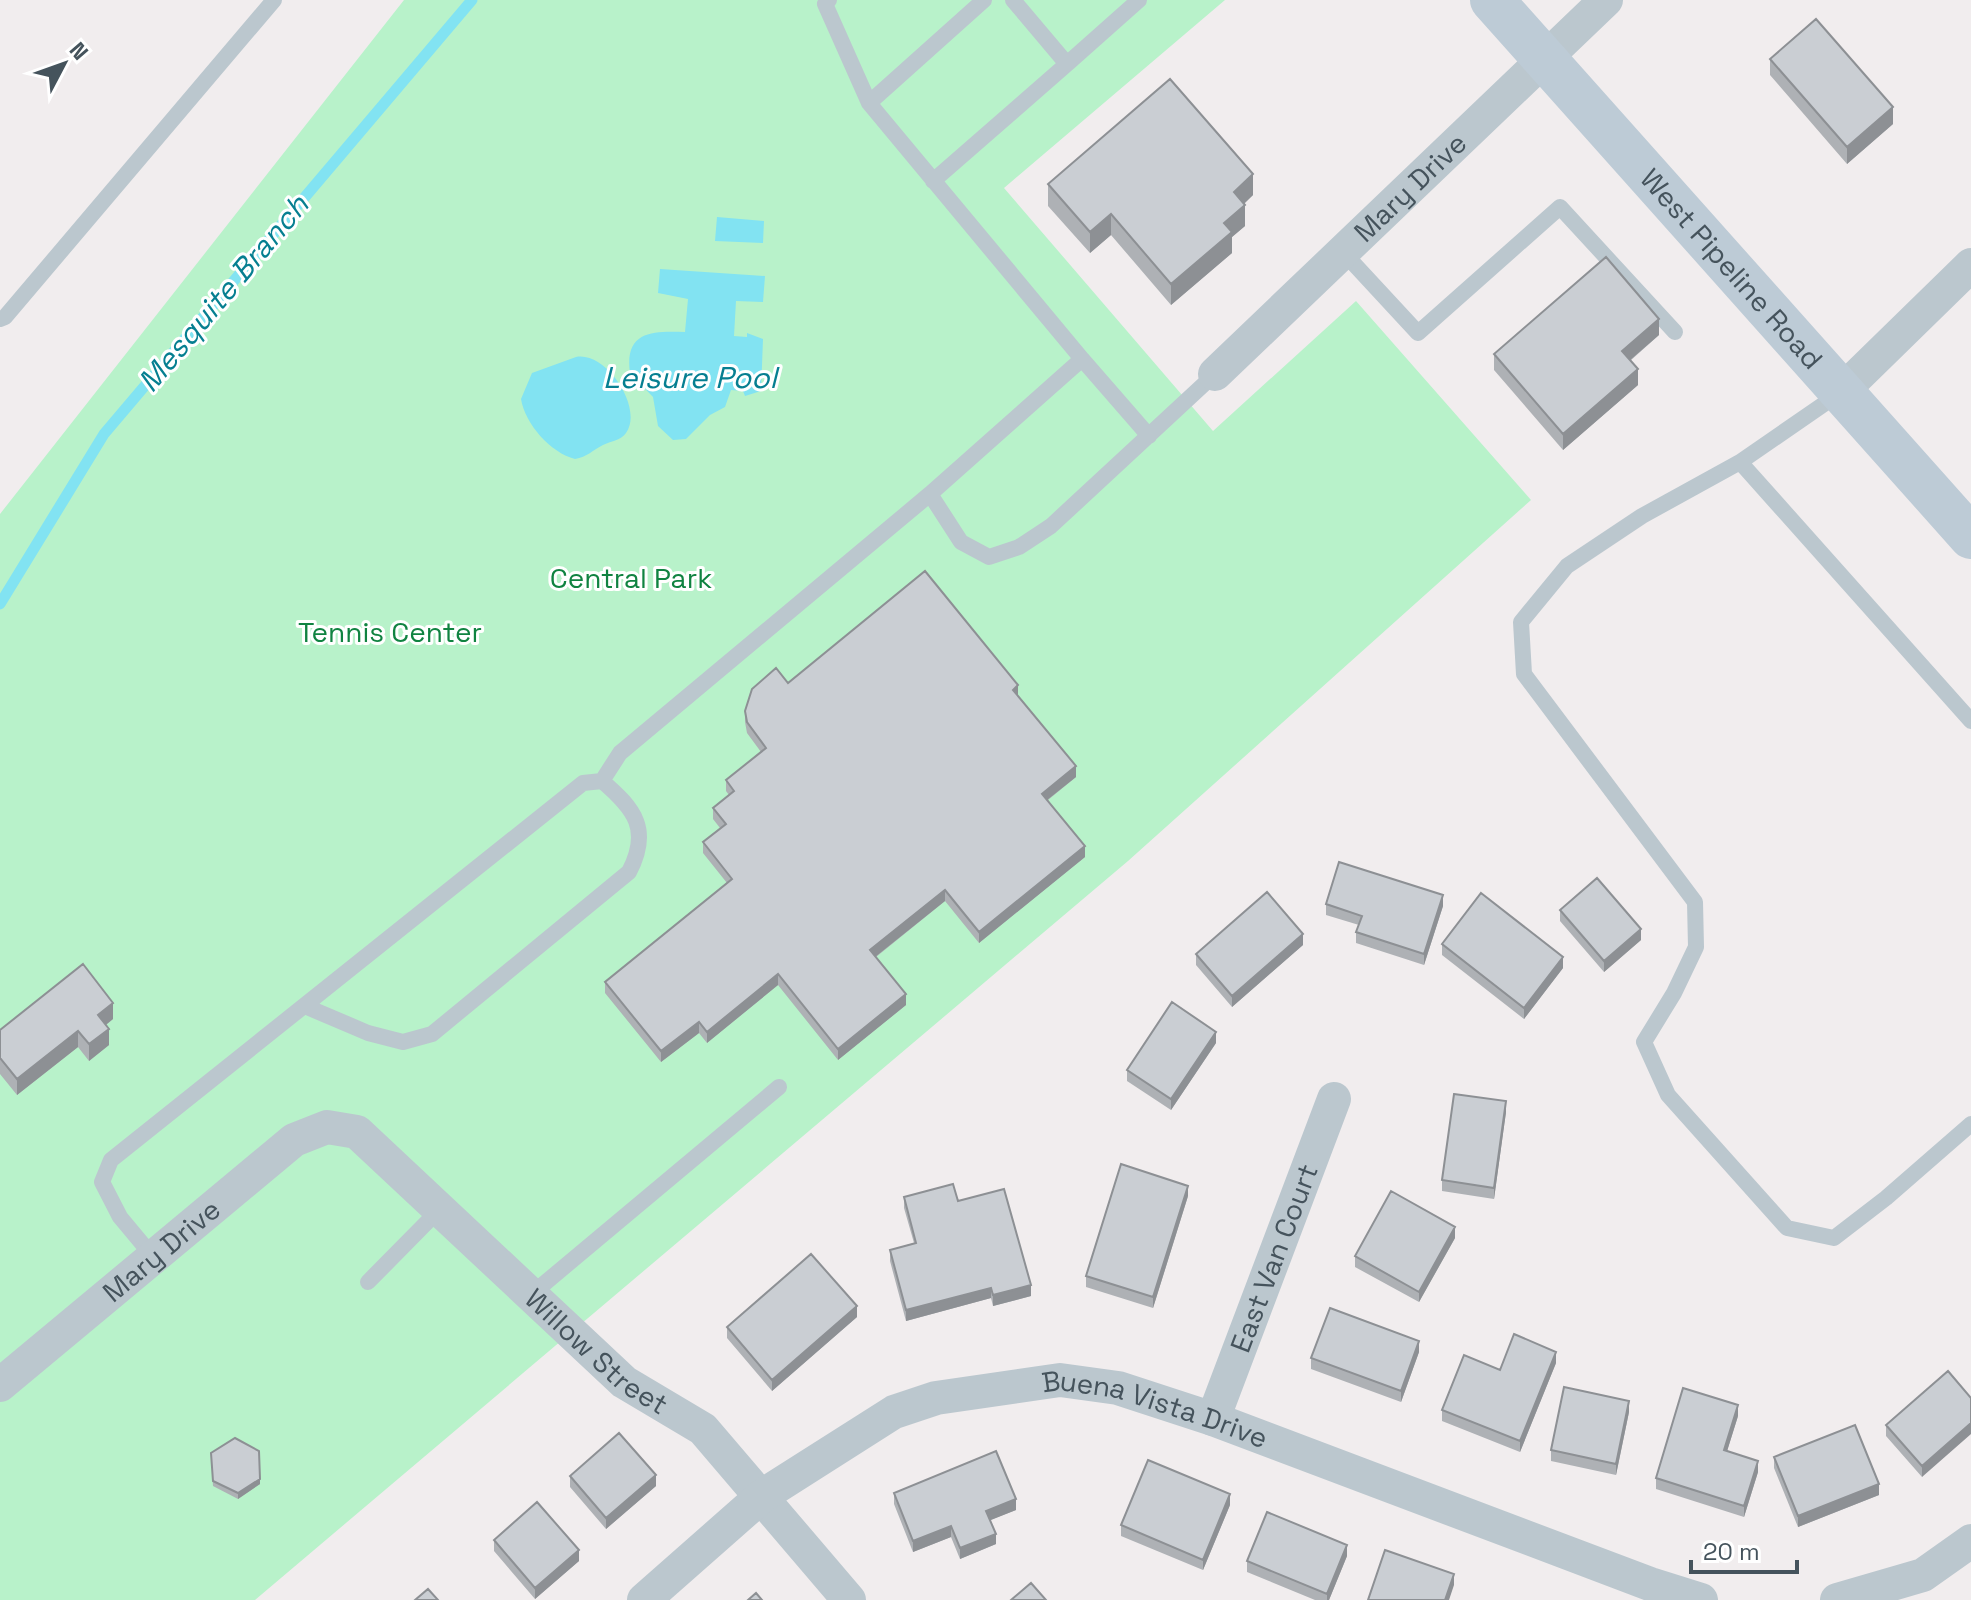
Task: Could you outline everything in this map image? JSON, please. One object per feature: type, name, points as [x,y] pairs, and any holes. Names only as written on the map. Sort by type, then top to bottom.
[{"type":"main road","name":"West Pipeline Road","points":[[1492,0],[1971,537]]},
{"type":"street","name":"Mary Drive","points":[[1215,374],[1606,0]]},
{"type":"street","points":[[1841,392],[1971,265]]},
{"type":"street","name":"East Van Court","points":[[1213,1419],[1334,1099]]},
{"type":"street","name":"Mary Drive","points":[[0,1385],[155,1259],[294,1140],[327,1127]]},
{"type":"street","name":"Willow Street","points":[[327,1127],[357,1132],[533,1293],[624,1382],[703,1429],[849,1600]]},
{"type":"street","name":"Buena Vista Drive","points":[[644,1600],[762,1496],[894,1412],[936,1398],[1060,1380],[1118,1388],[1213,1419],[1650,1584],[1701,1600]]},
{"type":"street","points":[[1837,1600],[1923,1575],[1971,1541]]},
{"type":"lane","points":[[0,319],[104,204],[274,0]]},
{"type":"lane","points":[[869,103],[984,0]]},
{"type":"lane","points":[[1013,0],[1067,64]]},
{"type":"lane","points":[[933,181],[1139,0]]},
{"type":"lane","points":[[825,1],[869,103],[1149,436]]},
{"type":"lane","points":[[1343,252],[1418,333],[1560,207],[1675,332]]},
{"type":"lane","points":[[602,781],[620,753],[930,494],[1082,359]]},
{"type":"lane","points":[[930,494],[961,542],[989,557],[1019,547],[1051,526],[1215,374]]},
{"type":"lane","points":[[1841,392],[1740,462],[1642,516],[1567,566],[1521,622],[1524,674],[1695,902],[1696,947],[1674,993],[1644,1042],[1668,1095],[1787,1228],[1834,1238],[1886,1198],[1971,1124]]},
{"type":"lane","points":[[1740,462],[1971,721]]},
{"type":"lane","points":[[155,1259],[120,1217],[102,1182],[111,1160],[307,1007],[583,783],[602,781],[629,803],[639,829],[639,852],[629,872],[432,1034],[403,1042],[368,1033],[307,1007]]},
{"type":"lane","points":[[533,1293],[779,1087]]},
{"type":"lane","points":[[368,1282],[439,1210]]},
{"type":"green space","name":"Central Park","points":[[404,0],[1225,0],[1004,188],[1213,431],[1356,301],[1531,500],[1128,861],[255,1600],[0,1600],[0,514]]},
{"type":"water","points":[[717,217],[764,221],[763,243],[715,241]]},
{"type":"water","name":"Leisure Pool","points":[[660,269],[765,276],[763,302],[736,301],[734,336],[747,337],[747,333],[763,339],[761,391],[745,396],[743,391],[731,390],[725,407],[710,415],[686,439],[673,440],[658,426],[653,397],[630,373],[629,359],[637,341],[652,333],[685,332],[688,299],[658,293]]},
{"type":"water","points":[[576,357],[588,358],[610,372],[626,396],[630,422],[621,438],[575,459],[557,451],[540,436],[523,409],[521,399],[532,373]]},
{"type":"building","points":[[1816,19],[1893,107],[1847,147],[1770,59]]},
{"type":"building","points":[[1170,79],[1253,174],[1234,192],[1245,205],[1224,223],[1232,232],[1171,284],[1111,214],[1090,232],[1048,184]]},
{"type":"building","points":[[1606,257],[1659,319],[1622,351],[1638,369],[1563,434],[1494,354]]},
{"type":"building","points":[[925,571],[1018,685],[1013,690],[1076,766],[1042,794],[1085,846],[979,932],[945,890],[870,950],[906,994],[838,1049],[778,974],[707,1032],[699,1022],[661,1051],[605,982],[732,879],[703,842],[726,824],[713,808],[734,791],[726,780],[766,748],[747,722],[745,711],[752,689],[776,668],[788,683]]},
{"type":"building","points":[[1339,862],[1443,895],[1424,954],[1356,932],[1362,916],[1326,904]]},
{"type":"building","points":[[1597,878],[1641,929],[1604,961],[1560,910]]},
{"type":"building","points":[[1267,892],[1303,934],[1232,996],[1196,954]]},
{"type":"building","points":[[1481,893],[1563,957],[1524,1008],[1442,944]]},
{"type":"building","points":[[83,964],[113,1003],[98,1015],[109,1029],[89,1044],[78,1031],[17,1079],[0,1058],[0,1030]]},
{"type":"building","points":[[1172,1002],[1216,1032],[1171,1099],[1127,1070]]},
{"type":"building","points":[[1454,1094],[1506,1101],[1494,1188],[1442,1180]]},
{"type":"building","points":[[1121,1164],[1188,1186],[1153,1297],[1086,1276]]},
{"type":"building","points":[[953,1184],[958,1201],[1004,1189],[1031,1285],[993,1295],[991,1288],[906,1310],[890,1250],[916,1243],[904,1197]]},
{"type":"building","points":[[1391,1191],[1455,1227],[1419,1292],[1355,1256]]},
{"type":"building","points":[[811,1254],[857,1306],[772,1380],[727,1327]]},
{"type":"building","points":[[1330,1308],[1419,1341],[1401,1391],[1311,1358]]},
{"type":"building","points":[[1514,1334],[1556,1352],[1520,1441],[1442,1410],[1464,1355],[1500,1370]]},
{"type":"building","points":[[1948,1371],[1971,1398],[1971,1423],[1922,1466],[1886,1425]]},
{"type":"building","points":[[1564,1387],[1629,1401],[1616,1464],[1551,1450]]},
{"type":"building","points":[[1683,1388],[1738,1405],[1724,1450],[1758,1461],[1744,1506],[1656,1478]]},
{"type":"building","points":[[1855,1425],[1879,1484],[1798,1516],[1774,1457]]},
{"type":"building","points":[[619,1433],[656,1475],[606,1518],[570,1476]]},
{"type":"building","points":[[235,1438],[259,1451],[260,1479],[238,1493],[213,1481],[211,1453]]},
{"type":"building","points":[[996,1451],[1016,1499],[986,1511],[996,1534],[960,1548],[951,1526],[913,1541],[894,1493]]},
{"type":"building","points":[[1148,1460],[1230,1494],[1203,1560],[1121,1525]]},
{"type":"building","points":[[537,1502],[579,1550],[535,1588],[494,1540]]},
{"type":"building","points":[[1267,1512],[1347,1545],[1327,1594],[1247,1561]]},
{"type":"building","points":[[1385,1550],[1454,1574],[1445,1600],[1368,1600]]},
{"type":"building","points":[[1031,1583],[1046,1600],[1011,1600]]},
{"type":"building","points":[[428,1589],[438,1600],[415,1600]]},
{"type":"building","points":[[756,1593],[762,1600],[748,1600]]},
{"type":"waterway","name":"Mesquite Branch","points":[[0,604],[104,434],[472,0]]},
{"type":"park label","name":"Tennis Center","points":[[390,632]]}]
